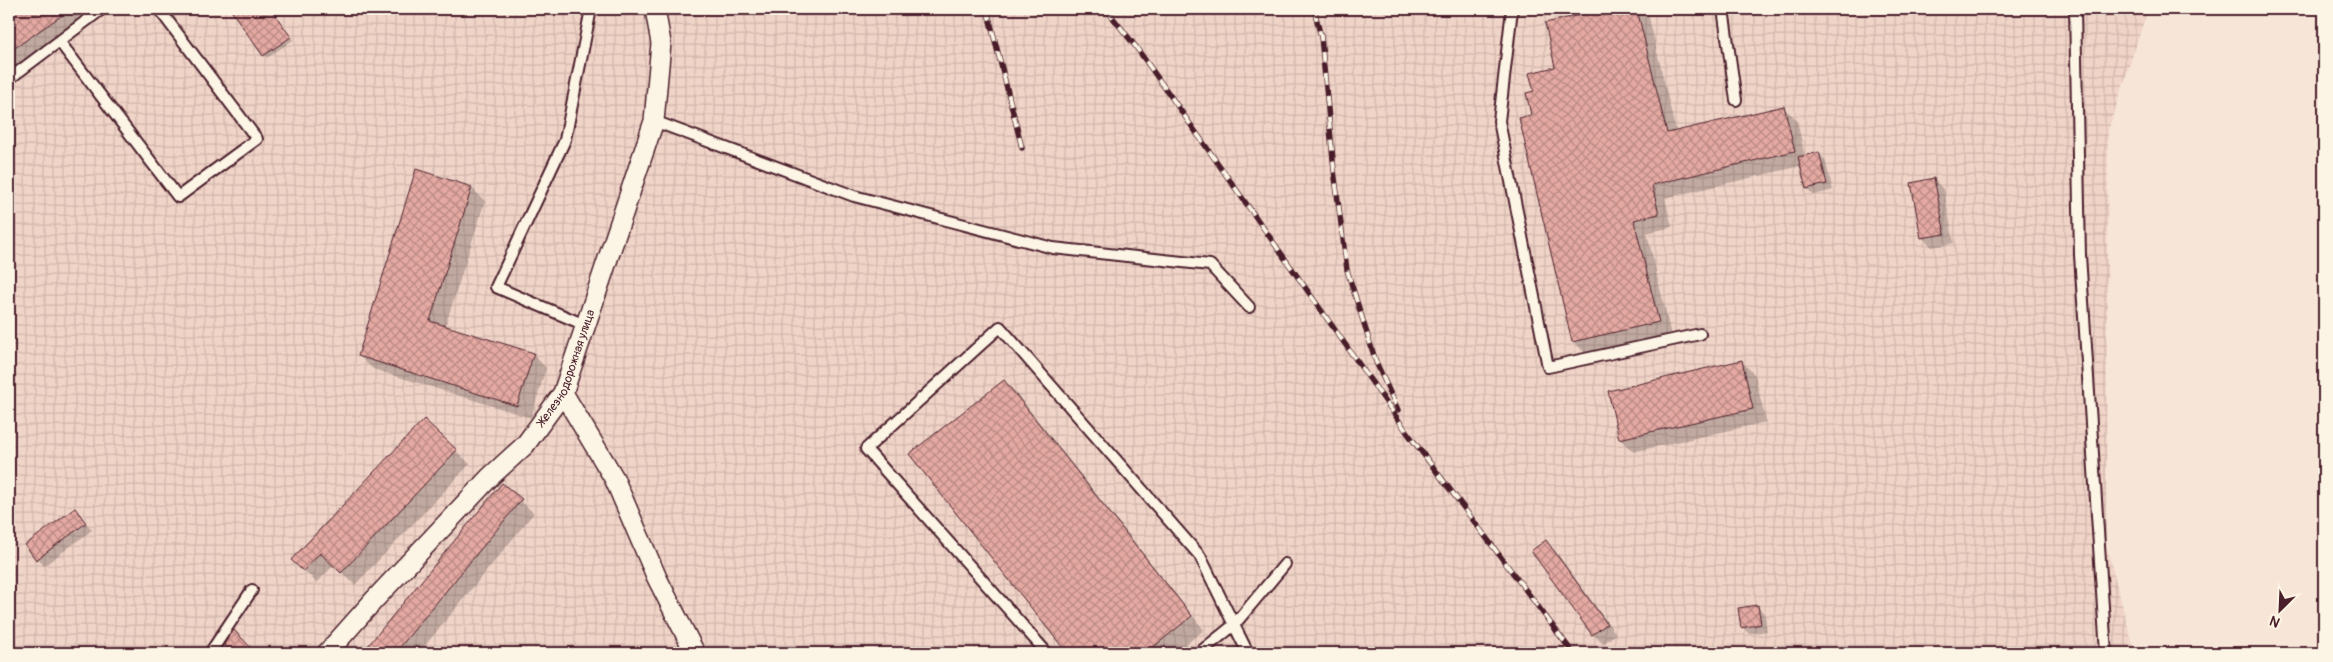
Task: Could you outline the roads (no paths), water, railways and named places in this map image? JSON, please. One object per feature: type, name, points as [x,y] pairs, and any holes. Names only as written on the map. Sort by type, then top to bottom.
[{"type":"street","name":"Железнодорожная улица","points":[[326,653],[450,520],[524,445],[562,393],[654,120],[661,43],[655,9]]},
{"type":"street","points":[[562,393],[614,478],[657,578],[695,653]]},
{"type":"lane","points":[[9,79],[102,9]]},
{"type":"lane","points":[[59,41],[178,196],[257,139],[159,9]]},
{"type":"lane","points":[[586,325],[496,287],[566,140],[591,9]]},
{"type":"lane","points":[[1512,9],[1499,121],[1548,367],[1700,334]]},
{"type":"lane","points":[[1723,9],[1736,100]]},
{"type":"lane","points":[[2075,9],[2080,255],[2106,653]]},
{"type":"lane","points":[[654,120],[854,196],[1053,248],[1210,266],[1249,307]]},
{"type":"lane","points":[[1047,653],[866,449],[1000,327],[1200,556],[1248,653]]},
{"type":"lane","points":[[1199,653],[1234,626],[1285,564]]},
{"type":"lane","points":[[210,653],[252,590]]},
{"type":"railway","points":[[987,9],[1022,148]]},
{"type":"railway","points":[[1106,9],[1136,47],[1409,435],[1573,653]]},
{"type":"railway","points":[[1314,9],[1321,37],[1334,170],[1347,270],[1376,362],[1398,410]]}]
